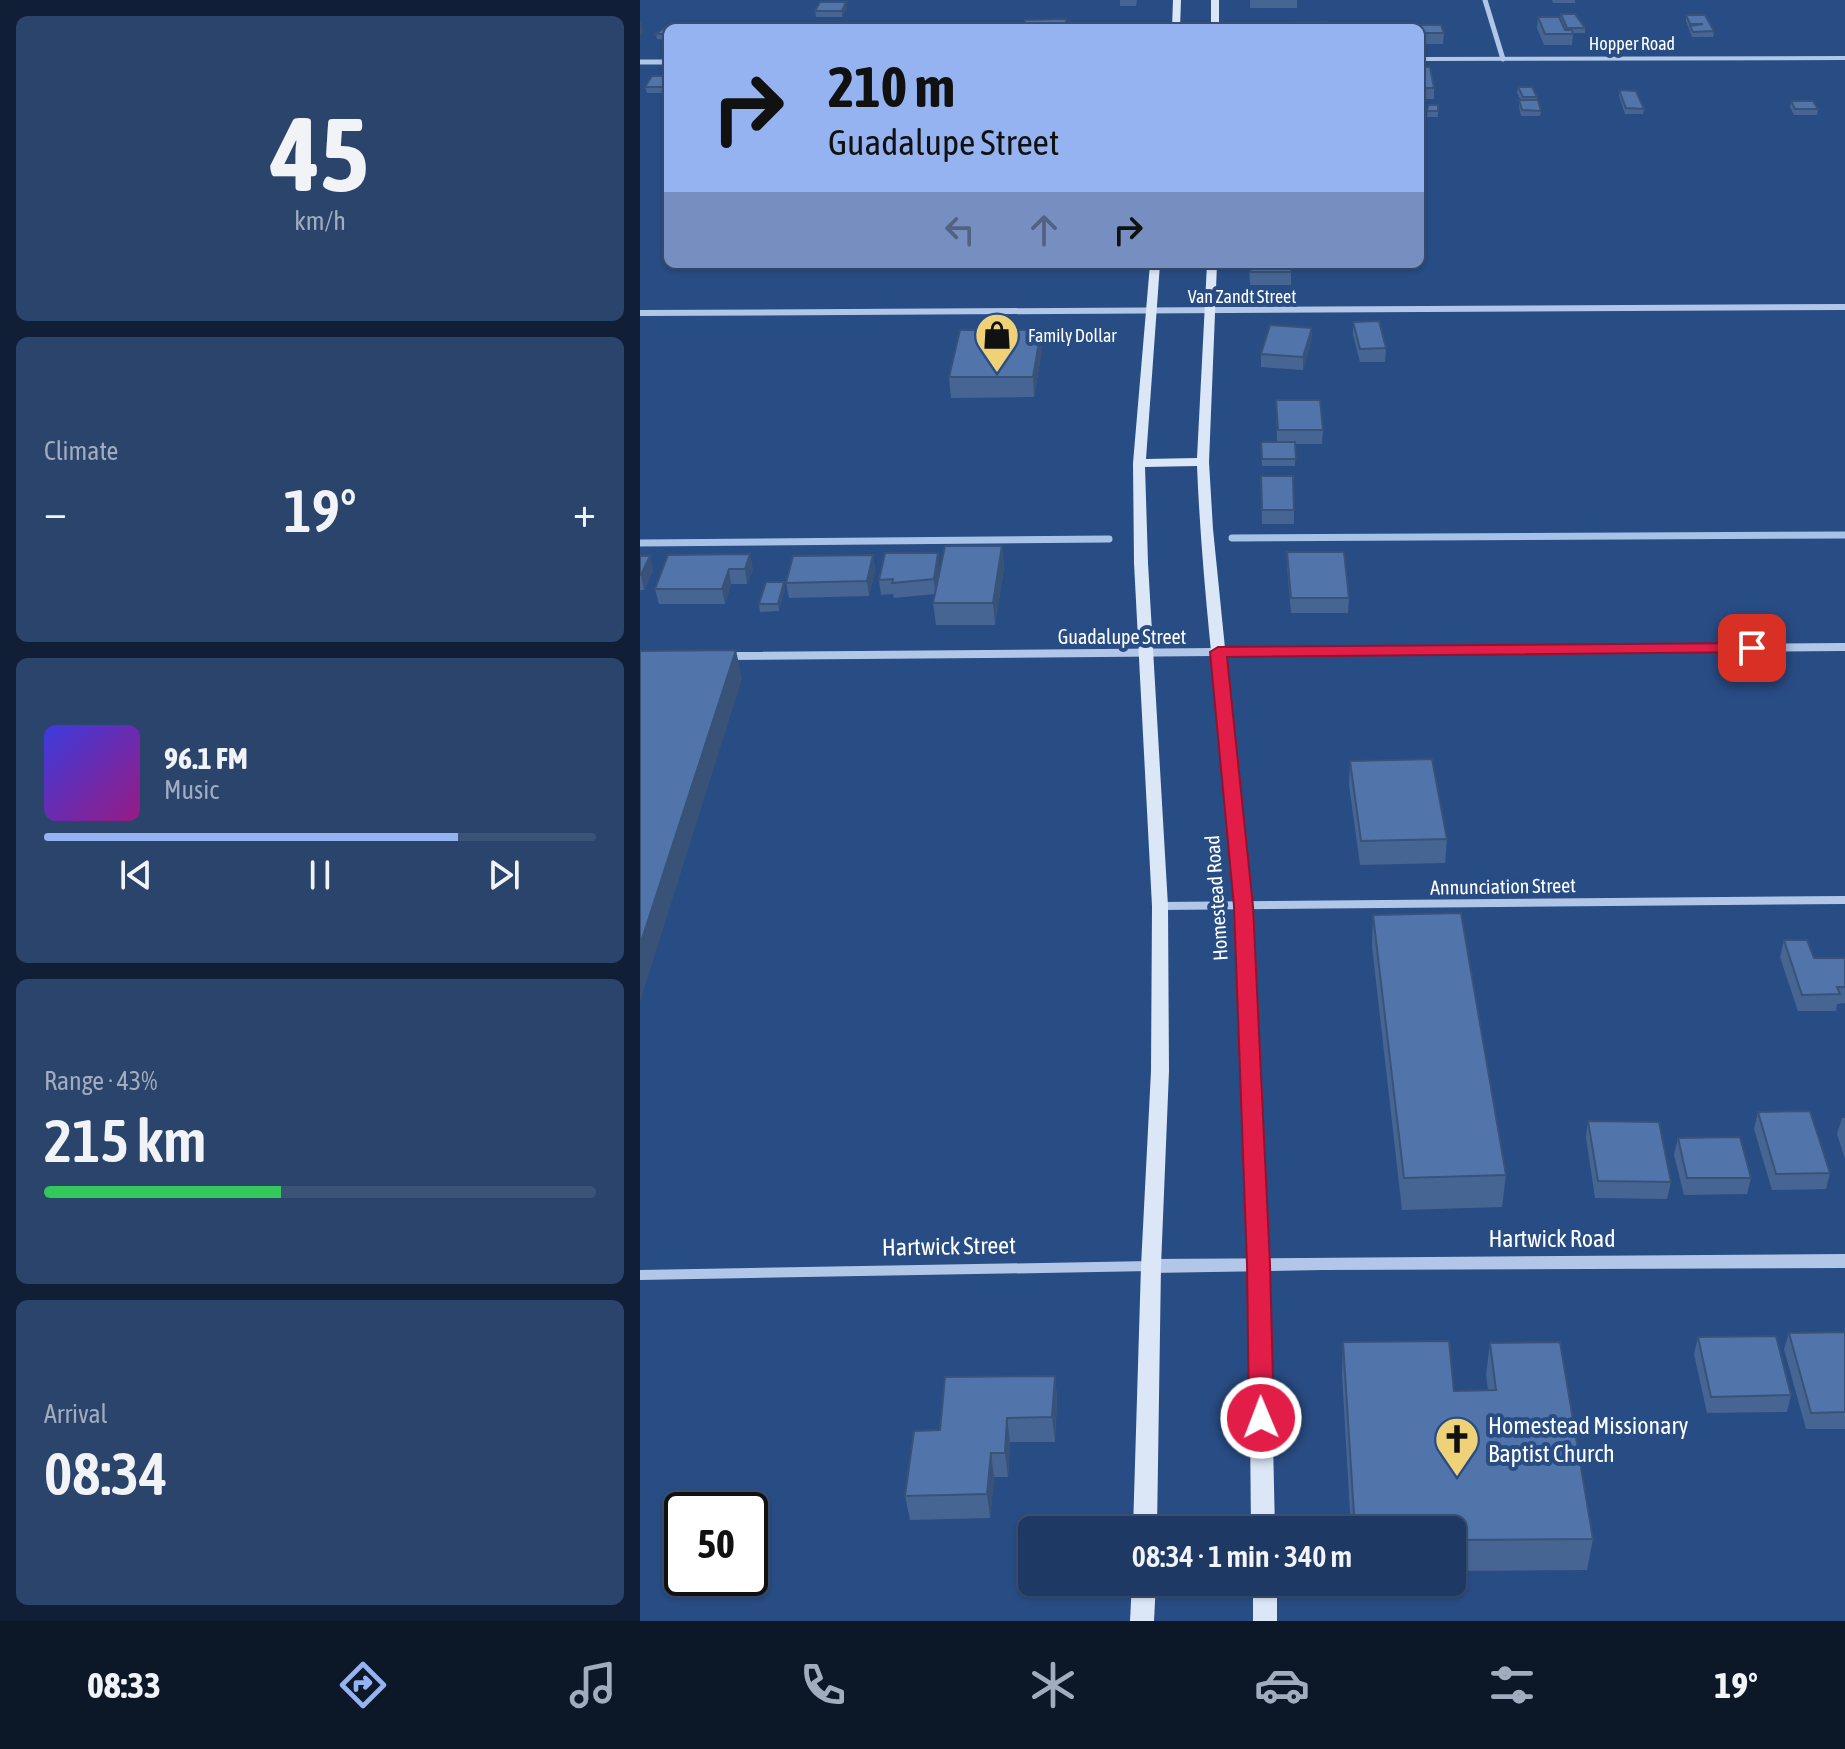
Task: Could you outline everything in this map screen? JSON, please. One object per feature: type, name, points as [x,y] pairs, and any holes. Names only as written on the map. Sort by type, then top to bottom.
[{"type":"main road","points":[[1176,24],[1177,0]]},
{"type":"main road","points":[[1215,0],[1215,24]]},
{"type":"main road","points":[[1145,1516],[1151,1266],[1160,1071],[1160,906],[1139,463],[1155,268]]},
{"type":"main road","name":"Homestead Road","points":[[1212,268],[1203,462],[1243,906],[1259,1264],[1263,1516]]},
{"type":"main road","points":[[1139,463],[1203,462]]},
{"type":"main road","points":[[1142,1621],[1143,1596]]},
{"type":"main road","points":[[1265,1596],[1265,1621]]},
{"type":"street","points":[[1485,0],[1503,59]]},
{"type":"street","name":"Hopper Road","points":[[1424,59],[1845,58]]},
{"type":"street","points":[[640,62],[664,62]]},
{"type":"street","name":"Van Zandt Street","points":[[640,313],[1845,307]]},
{"type":"street","name":"Guadalupe Street","points":[[717,656],[1845,647]]},
{"type":"street","name":"Annunciation Street","points":[[1160,906],[1845,900]]},
{"type":"street","name":"Hartwick Road","points":[[1259,1264],[1845,1261]]},
{"type":"street","name":"Hartwick Street","points":[[640,1275],[1259,1264]]},
{"type":"building","points":[[820,2],[846,2],[842,11],[815,11]]},
{"type":"building","points":[[1561,14],[1575,14],[1585,28],[1567,28]]},
{"type":"building","points":[[1686,15],[1705,15],[1714,31],[1693,32],[1690,26],[1703,24],[1690,24]]},
{"type":"building","points":[[1538,17],[1559,17],[1565,30],[1572,30],[1573,34],[1545,34]]},
{"type":"building","points":[[1066,19],[1066,24],[1024,24],[1025,20]]},
{"type":"building","points":[[1326,22],[1326,24],[1276,24]]},
{"type":"building","points":[[1424,25],[1441,25],[1444,33],[1424,33]]},
{"type":"building","points":[[1424,67],[1430,67],[1434,88],[1424,88]]},
{"type":"building","points":[[652,76],[664,76],[664,87],[645,87]]},
{"type":"building","points":[[1518,87],[1532,87],[1537,97],[1523,97]]},
{"type":"building","points":[[1619,90],[1636,91],[1644,109],[1626,108]]},
{"type":"building","points":[[1519,100],[1538,100],[1541,111],[1522,110]]},
{"type":"building","points":[[1791,101],[1813,101],[1818,109],[1795,109]]},
{"type":"building","points":[[1428,105],[1438,105],[1438,111],[1427,111]]},
{"type":"building","points":[[1250,268],[1291,268],[1291,272],[1250,272]]},
{"type":"building","points":[[1379,321],[1386,348],[1360,349],[1353,322]]},
{"type":"building","points":[[1270,325],[1312,328],[1303,357],[1261,354]]},
{"type":"building","points":[[960,330],[1041,330],[1033,377],[949,377]]},
{"type":"building","points":[[1276,400],[1320,400],[1323,430],[1278,430]]},
{"type":"building","points":[[1261,442],[1295,442],[1296,459],[1262,459]]},
{"type":"building","points":[[1261,476],[1293,476],[1294,510],[1262,510]]},
{"type":"building","points":[[945,546],[1002,546],[993,603],[933,603]]},
{"type":"building","points":[[1287,552],[1344,552],[1349,598],[1291,598]]},
{"type":"building","points":[[885,553],[938,553],[934,579],[892,583],[893,579],[879,580]]},
{"type":"building","points":[[750,554],[745,569],[729,569],[722,589],[655,589],[668,555]]},
{"type":"building","points":[[873,555],[867,581],[786,583],[793,556]]},
{"type":"building","points":[[640,556],[650,556],[641,575],[640,575]]},
{"type":"building","points":[[766,582],[784,582],[778,604],[759,604]]},
{"type":"building","points":[[736,650],[640,945],[640,651]]},
{"type":"building","points":[[1432,759],[1447,839],[1361,841],[1350,761]]},
{"type":"building","points":[[1461,913],[1506,1175],[1404,1178],[1373,915]]},
{"type":"building","points":[[1784,940],[1807,940],[1814,958],[1845,958],[1845,987],[1837,987],[1840,994],[1802,995]]},
{"type":"building","points":[[1810,1111],[1830,1173],[1776,1174],[1758,1112]]},
{"type":"building","points":[[1588,1121],[1659,1122],[1671,1182],[1598,1181]]},
{"type":"building","points":[[1740,1137],[1751,1178],[1687,1178],[1678,1138]]},
{"type":"building","points":[[1845,1332],[1845,1412],[1811,1413],[1789,1333]]},
{"type":"building","points":[[1776,1336],[1791,1395],[1711,1397],[1698,1337]]},
{"type":"building","points":[[1449,1341],[1454,1391],[1496,1390],[1490,1343],[1560,1342],[1593,1539],[1466,1540],[1466,1516],[1354,1516],[1343,1342]]},
{"type":"building","points":[[1055,1376],[1052,1417],[1007,1418],[1005,1453],[991,1453],[987,1494],[905,1496],[914,1431],[940,1430],[945,1377]]},
{"type":"waterway","points":[[1232,538],[1845,535]]},
{"type":"waterway","points":[[640,543],[1109,539]]},
{"type":"place","name":"Family Dollar","points":[[997,374]]},
{"type":"place","name":"Homestead Missionary Baptist Church","points":[[1457,1478]]},
{"type":"route","points":[[1261,1418],[1259,1264],[1243,906],[1218,652],[1752,648]]}]
